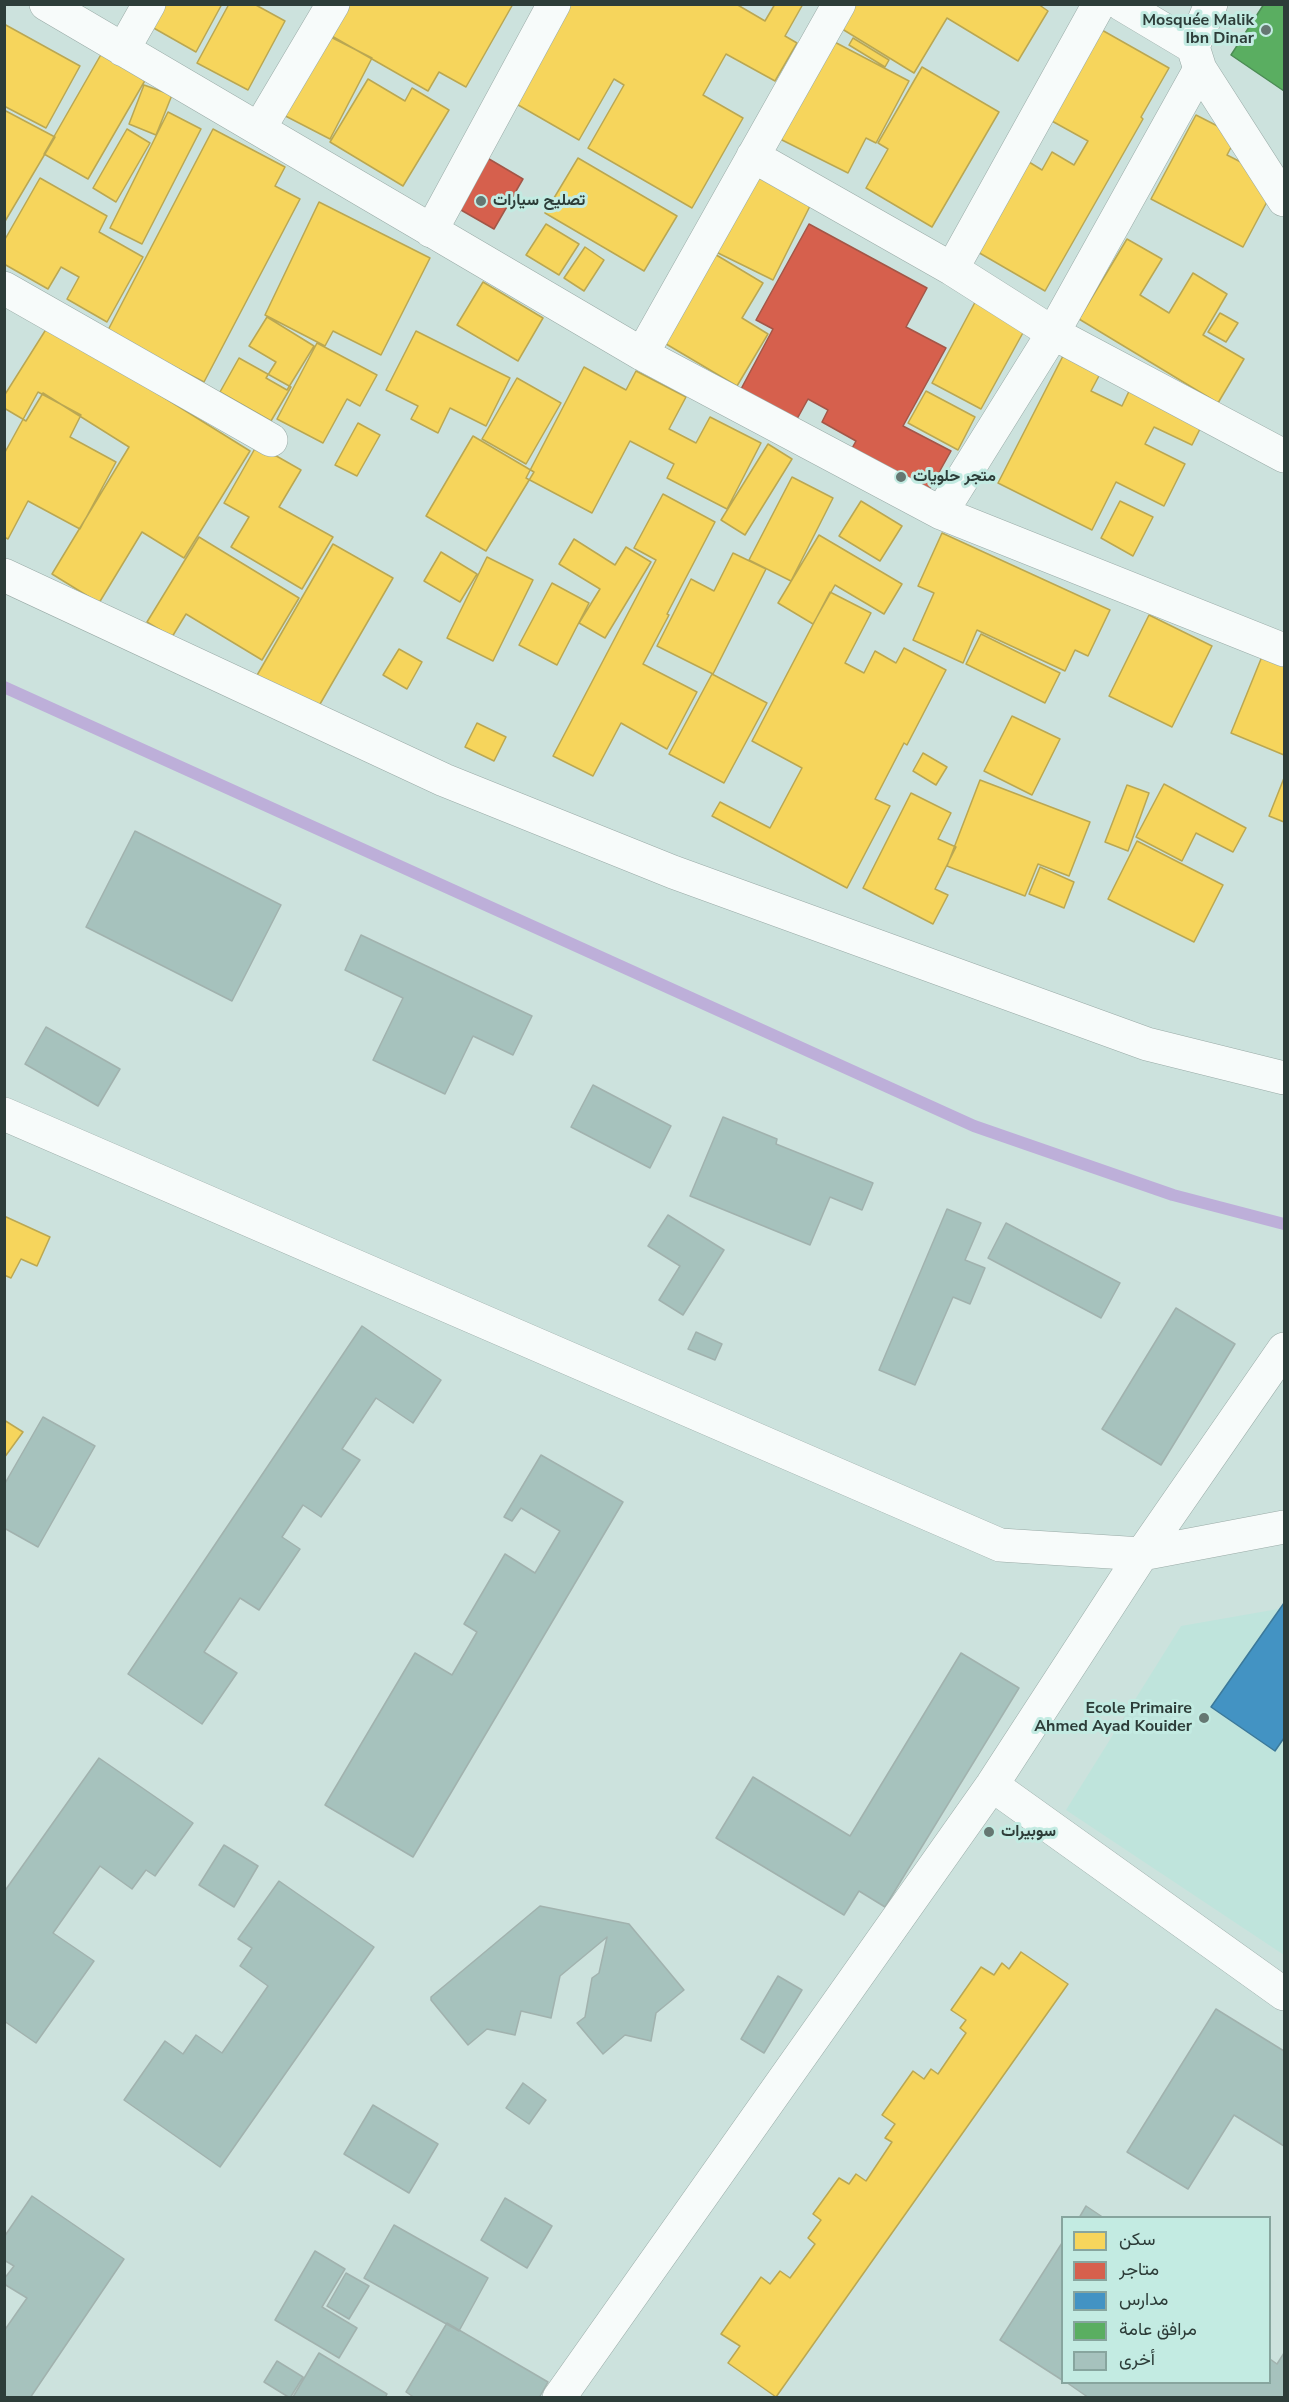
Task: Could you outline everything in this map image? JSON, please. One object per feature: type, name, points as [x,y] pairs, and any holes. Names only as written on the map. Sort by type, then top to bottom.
[{"type":"street","points":[[46,4],[642,354],[941,513],[1284,650]]},
{"type":"street","points":[[123,50],[148,4]]},
{"type":"street","points":[[259,129],[333,4]]},
{"type":"street","points":[[431,231],[554,4]]},
{"type":"street","points":[[642,354],[839,4]]},
{"type":"street","points":[[952,269],[1099,4]]},
{"type":"street","points":[[1121,4],[1196,58],[1284,200]]},
{"type":"street","points":[[941,513],[1053,333],[1196,58],[1211,4]]},
{"type":"street","points":[[753,156],[952,269],[1053,333],[1284,456]]},
{"type":"street","points":[[4,288],[271,440]]},
{"type":"street","points":[[4,575],[444,780],[673,872],[1147,1044],[1284,1078]]},
{"type":"street","points":[[4,1114],[1000,1545],[1142,1554],[1284,1527]]},
{"type":"street","points":[[559,2397],[992,1785],[1142,1554],[1284,1349]]},
{"type":"street","points":[[992,1785],[1284,1994]]},
{"type":"shaded area","name":"Ecole Primaire Ahmed Ayad Kouider","points":[[1284,1608],[1284,1955],[1066,1810],[1181,1626]]},
{"type":"building: سكن","points":[[143,4],[222,4],[196,52],[136,18]]},
{"type":"building: سكن","points":[[229,4],[254,4],[285,21],[248,90],[197,63]]},
{"type":"building: سكن","points":[[319,4],[513,4],[466,87],[439,72],[428,91],[309,23]]},
{"type":"building: سكن","points":[[560,4],[736,4],[765,21],[775,4],[803,4],[785,36],[797,43],[775,81],[726,54],[703,95],[743,118],[692,208],[588,148],[624,85],[614,79],[579,140],[506,98]]},
{"type":"building: سكن","points":[[846,4],[1038,4],[1048,11],[1018,61],[947,18],[914,73],[834,24]]},
{"type":"building: سكن","points":[[4,24],[80,66],[46,128],[4,106]]},
{"type":"building: سكن","points":[[1093,25],[1169,68],[1141,117],[1143,119],[1045,291],[964,244],[1016,154],[1042,170],[1052,152],[1074,165],[1088,141],[1041,115]]},
{"type":"building: سكن","points":[[309,26],[372,58],[330,139],[268,107]]},
{"type":"building: سكن","points":[[825,37],[909,81],[876,143],[866,138],[848,173],[774,136]]},
{"type":"building: سكن","points":[[853,38],[889,60],[885,67],[849,45]]},
{"type":"building: سكن","points":[[103,51],[147,77],[88,179],[44,154]]},
{"type":"building: سكن","points":[[922,67],[999,112],[932,227],[866,188],[888,149],[878,143]]},
{"type":"building: سكن","points":[[368,79],[405,101],[412,88],[449,110],[403,186],[330,142]]},
{"type":"building: سكن","points":[[144,85],[172,95],[156,135],[129,124]]},
{"type":"building: سكن","points":[[4,110],[55,137],[4,223]]},
{"type":"building: سكن","points":[[168,112],[201,129],[142,244],[110,228]]},
{"type":"building: سكن","points":[[1196,115],[1237,136],[1227,155],[1278,181],[1243,247],[1151,199]]},
{"type":"building: سكن","points":[[127,129],[150,143],[116,202],[93,188]]},
{"type":"building: سكن","points":[[213,129],[285,167],[275,186],[300,199],[204,382],[107,332]]},
{"type":"building: سكن","points":[[578,158],[677,216],[644,271],[545,213]]},
{"type":"building: سكن","points":[[759,165],[816,194],[773,280],[716,252]]},
{"type":"building: سكن","points":[[40,178],[107,216],[99,232],[143,257],[107,322],[67,299],[79,277],[61,267],[48,289],[4,264],[4,241]]},
{"type":"building: سكن","points":[[319,202],[430,258],[381,355],[333,331],[325,346],[265,315]]},
{"type":"building: سكن","points":[[546,224],[579,244],[559,275],[526,255]]},
{"type":"building: سكن","points":[[1127,239],[1162,259],[1140,295],[1169,313],[1193,273],[1227,294],[1203,335],[1244,359],[1218,403],[1079,319]]},
{"type":"building: سكن","points":[[585,247],[604,260],[584,291],[564,278]]},
{"type":"building: سكن","points":[[708,250],[763,283],[742,318],[768,334],[737,386],[656,338]]},
{"type":"building: سكن","points":[[483,282],[543,318],[518,361],[457,325]]},
{"type":"building: سكن","points":[[980,293],[1030,320],[981,409],[932,383]]},
{"type":"building: سكن","points":[[1220,313],[1238,323],[1226,342],[1208,332]]},
{"type":"building: سكن","points":[[267,317],[314,346],[287,390],[266,378],[276,362],[249,346]]},
{"type":"building: سكن","points":[[50,323],[94,354],[250,451],[184,558],[142,532],[99,603],[52,574],[129,447],[43,393],[26,421],[4,408],[4,396]]},
{"type":"building: سكن","points":[[416,331],[510,378],[486,426],[450,408],[438,433],[411,419],[418,406],[386,390]]},
{"type":"building: سكن","points":[[317,343],[377,375],[360,406],[347,399],[323,443],[277,419]]},
{"type":"building: سكن","points":[[1064,354],[1101,372],[1091,391],[1122,406],[1132,385],[1204,421],[1192,445],[1154,427],[1145,444],[1185,464],[1164,506],[1116,482],[1092,530],[998,483]]},
{"type":"building: سكن","points":[[239,358],[291,387],[271,421],[220,392]]},
{"type":"building: سكن","points":[[584,367],[626,390],[636,371],[686,397],[669,429],[696,443],[710,417],[761,443],[727,509],[667,478],[674,464],[630,441],[592,513],[526,478]]},
{"type":"building: سكن","points":[[517,378],[561,403],[526,464],[482,439]]},
{"type":"building: سكن","points":[[926,391],[975,417],[958,450],[908,423]]},
{"type":"building: سكن","points":[[38,392],[81,415],[70,437],[116,462],[80,529],[28,501],[8,539],[4,537],[4,454]]},
{"type":"building: سكن","points":[[358,423],[380,435],[357,476],[335,465]]},
{"type":"building: سكن","points":[[473,436],[534,472],[486,551],[426,516]]},
{"type":"building: سكن","points":[[768,444],[792,459],[745,535],[721,520]]},
{"type":"building: سكن","points":[[257,445],[301,470],[279,507],[333,537],[302,589],[231,547],[249,517],[224,503]]},
{"type":"building: سكن","points":[[792,477],[833,498],[791,581],[749,560]]},
{"type":"building: سكن","points":[[663,494],[715,522],[643,664],[697,692],[667,749],[621,723],[593,776],[553,756],[656,560],[634,548]]},
{"type":"building: سكن","points":[[861,501],[902,526],[880,561],[839,536]]},
{"type":"building: سكن","points":[[1120,501],[1153,517],[1133,556],[1101,538]]},
{"type":"building: سكن","points":[[942,533],[1110,610],[1088,656],[1075,650],[1065,671],[977,630],[963,663],[913,640],[934,593],[918,586]]},
{"type":"building: سكن","points":[[819,535],[902,584],[884,614],[835,585],[813,624],[778,603]]},
{"type":"building: سكن","points":[[199,537],[299,598],[262,660],[186,614],[172,637],[147,622]]},
{"type":"building: سكن","points":[[574,539],[615,565],[626,547],[651,562],[605,638],[579,623],[600,589],[559,564]]},
{"type":"building: سكن","points":[[333,544],[393,578],[316,711],[256,677]]},
{"type":"building: سكن","points":[[441,552],[477,574],[460,602],[424,581]]},
{"type":"building: سكن","points":[[733,553],[766,569],[713,674],[657,646],[691,579],[714,591]]},
{"type":"building: سكن","points":[[487,557],[533,580],[493,661],[447,638]]},
{"type":"building: سكن","points":[[552,583],[589,603],[557,665],[519,645]]},
{"type":"building: سكن","points":[[830,592],[871,613],[845,663],[864,673],[875,651],[896,663],[904,648],[946,670],[907,745],[904,743],[875,799],[890,806],[847,888],[712,816],[720,802],[770,828],[802,768],[752,741]]},
{"type":"building: سكن","points":[[1149,615],[1212,646],[1172,727],[1109,696]]},
{"type":"building: سكن","points":[[981,634],[1060,673],[1045,703],[966,664]]},
{"type":"building: سكن","points":[[399,649],[422,662],[407,689],[383,675]]},
{"type":"building: سكن","points":[[1263,654],[1284,663],[1284,755],[1231,733]]},
{"type":"building: سكن","points":[[712,674],[767,703],[724,783],[669,754]]},
{"type":"building: سكن","points":[[1012,716],[1060,739],[1032,795],[984,771]]},
{"type":"building: سكن","points":[[477,723],[506,737],[494,761],[465,747]]},
{"type":"building: سكن","points":[[923,753],[947,767],[936,785],[913,771]]},
{"type":"building: سكن","points":[[1284,778],[1284,822],[1269,816]]},
{"type":"building: سكن","points":[[980,780],[1090,822],[1069,876],[1038,864],[1025,896],[947,866]]},
{"type":"building: سكن","points":[[1164,784],[1246,828],[1233,852],[1196,833],[1182,861],[1136,837]]},
{"type":"building: سكن","points":[[1127,785],[1149,793],[1128,851],[1105,842]]},
{"type":"building: سكن","points":[[911,793],[951,813],[938,839],[956,847],[935,889],[948,895],[933,924],[863,888]]},
{"type":"building: سكن","points":[[1137,841],[1223,885],[1194,942],[1108,899]]},
{"type":"building: سكن","points":[[1040,867],[1074,882],[1064,908],[1029,894]]},
{"type":"building: سكن","points":[[4,1216],[50,1237],[37,1266],[21,1259],[11,1278],[4,1275]]},
{"type":"building: سكن","points":[[4,1420],[23,1432],[4,1458]]},
{"type":"building: سكن","points":[[1021,1952],[1068,1984],[776,2397],[728,2363],[740,2346],[721,2334],[761,2277],[770,2284],[780,2271],[790,2278],[815,2244],[808,2238],[821,2220],[813,2214],[839,2178],[849,2184],[856,2174],[866,2181],[892,2142],[885,2138],[895,2124],[882,2115],[913,2071],[924,2079],[931,2069],[938,2074],[966,2033],[960,2028],[966,2020],[951,2010],[981,1967],[994,1975],[1002,1963],[1009,1969]]},
{"type":"building: متاجر","points":[[484,156],[523,179],[494,229],[454,206]]},
{"type":"building: متاجر","points":[[809,224],[927,288],[906,327],[946,348],[903,426],[951,451],[928,492],[851,450],[856,441],[822,422],[828,410],[808,399],[797,419],[741,389],[773,329],[756,320]]},
{"type":"building: مدارس","points":[[1284,1603],[1284,1738],[1275,1751],[1211,1707]]},
{"type":"building: مرافق عامة","name":"Mosquée Malik Ibn Dinar","points":[[1264,4],[1284,4],[1284,91],[1231,55]]},
{"type":"building: أخرى","points":[[135,831],[281,905],[232,1001],[86,927]]},
{"type":"building: أخرى","points":[[361,935],[532,1016],[513,1055],[473,1036],[445,1094],[373,1060],[403,998],[345,970]]},
{"type":"building: أخرى","points":[[46,1027],[120,1069],[98,1106],[25,1064]]},
{"type":"building: أخرى","points":[[593,1085],[671,1126],[650,1168],[571,1127]]},
{"type":"building: أخرى","points":[[723,1117],[777,1139],[776,1144],[873,1183],[862,1210],[830,1197],[810,1245],[690,1196]]},
{"type":"building: أخرى","points":[[947,1209],[981,1223],[965,1260],[985,1268],[970,1304],[953,1297],[915,1385],[879,1370]]},
{"type":"building: أخرى","points":[[668,1215],[724,1250],[683,1315],[659,1300],[680,1266],[648,1246]]},
{"type":"building: أخرى","points":[[1006,1223],[1120,1283],[1101,1318],[988,1258]]},
{"type":"building: أخرى","points":[[1176,1308],[1235,1344],[1161,1465],[1102,1429]]},
{"type":"building: أخرى","points":[[362,1326],[441,1380],[413,1423],[376,1398],[342,1449],[360,1460],[321,1517],[303,1505],[282,1537],[300,1549],[259,1610],[240,1598],[204,1652],[237,1673],[202,1724],[128,1674]]},
{"type":"building: أخرى","points":[[696,1332],[722,1344],[715,1360],[688,1349]]},
{"type":"building: أخرى","points":[[43,1417],[95,1446],[38,1547],[4,1528],[4,1485]]},
{"type":"building: أخرى","points":[[541,1455],[623,1502],[413,1857],[325,1805],[415,1653],[452,1675],[477,1632],[464,1624],[505,1554],[535,1573],[560,1531],[521,1508],[512,1521],[504,1517]]},
{"type":"building: أخرى","points":[[961,1653],[1019,1688],[885,1907],[859,1891],[844,1915],[716,1838],[753,1777],[850,1836]]},
{"type":"building: أخرى","points":[[99,1758],[193,1823],[155,1876],[146,1870],[132,1889],[100,1866],[53,1933],[94,1961],[36,2043],[4,2021],[4,1892]]},
{"type":"building: أخرى","points":[[224,1845],[258,1866],[234,1907],[199,1885]]},
{"type":"building: أخرى","points":[[279,1881],[374,1947],[220,2167],[124,2100],[165,2041],[183,2054],[196,2035],[222,2053],[268,1986],[240,1966],[252,1948],[238,1939]]},
{"type":"building: أخرى","points":[[540,1906],[629,1924],[684,1990],[656,2013],[651,2041],[625,2035],[603,2054],[577,2023],[585,2017],[592,1978],[599,1973],[607,1937],[560,1976],[551,2018],[521,2011],[515,2035],[487,2029],[468,2045],[431,2000],[431,1997]]},
{"type":"building: أخرى","points":[[778,1976],[802,1990],[764,2053],[741,2039]]},
{"type":"building: أخرى","points":[[1216,2009],[1284,2051],[1284,2146],[1234,2115],[1188,2189],[1127,2152]]},
{"type":"building: أخرى","points":[[523,2083],[546,2100],[529,2124],[506,2108]]},
{"type":"building: أخرى","points":[[373,2105],[438,2144],[409,2193],[344,2154]]},
{"type":"building: أخرى","points":[[32,2196],[124,2259],[30,2398],[4,2398],[4,2331],[27,2298],[4,2284],[4,2279],[14,2266],[4,2260],[4,2237]]},
{"type":"building: أخرى","points":[[505,2198],[552,2226],[527,2268],[481,2240]]},
{"type":"building: أخرى","points":[[1086,2206],[1101,2216],[1080,2216]]},
{"type":"building: أخرى","points":[[394,2225],[488,2278],[459,2331],[364,2278]]},
{"type":"building: أخرى","points":[[1061,2245],[1061,2379],[1000,2340]]},
{"type":"building: أخرى","points":[[315,2251],[345,2269],[322,2307],[357,2328],[339,2358],[275,2320]]},
{"type":"building: أخرى","points":[[346,2273],[369,2286],[349,2319],[327,2306]]},
{"type":"building: أخرى","points":[[447,2323],[548,2382],[539,2398],[415,2398],[406,2392]]},
{"type":"building: أخرى","points":[[319,2353],[387,2394],[385,2398],[293,2397]]},
{"type":"building: أخرى","points":[[1284,2353],[1284,2398],[1089,2398],[1069,2384],[1271,2384],[1271,2360],[1277,2364]]},
{"type":"building: أخرى","points":[[277,2361],[303,2377],[290,2398],[264,2382]]},
{"type":"waterway","points":[[4,687],[974,1126],[1173,1195],[1284,1224]]},
{"type":"place","name":"Mosquée Malik Ibn Dinar","points":[[1266,30]]},
{"type":"place","name":"تصليح سيارات","points":[[481,201]]},
{"type":"place","name":"متجر حلويات","points":[[901,477]]},
{"type":"place","name":"Ecole Primaire Ahmed Ayad Kouider","points":[[1204,1718]]},
{"type":"place","name":"سوبيرات","points":[[989,1832]]}]
